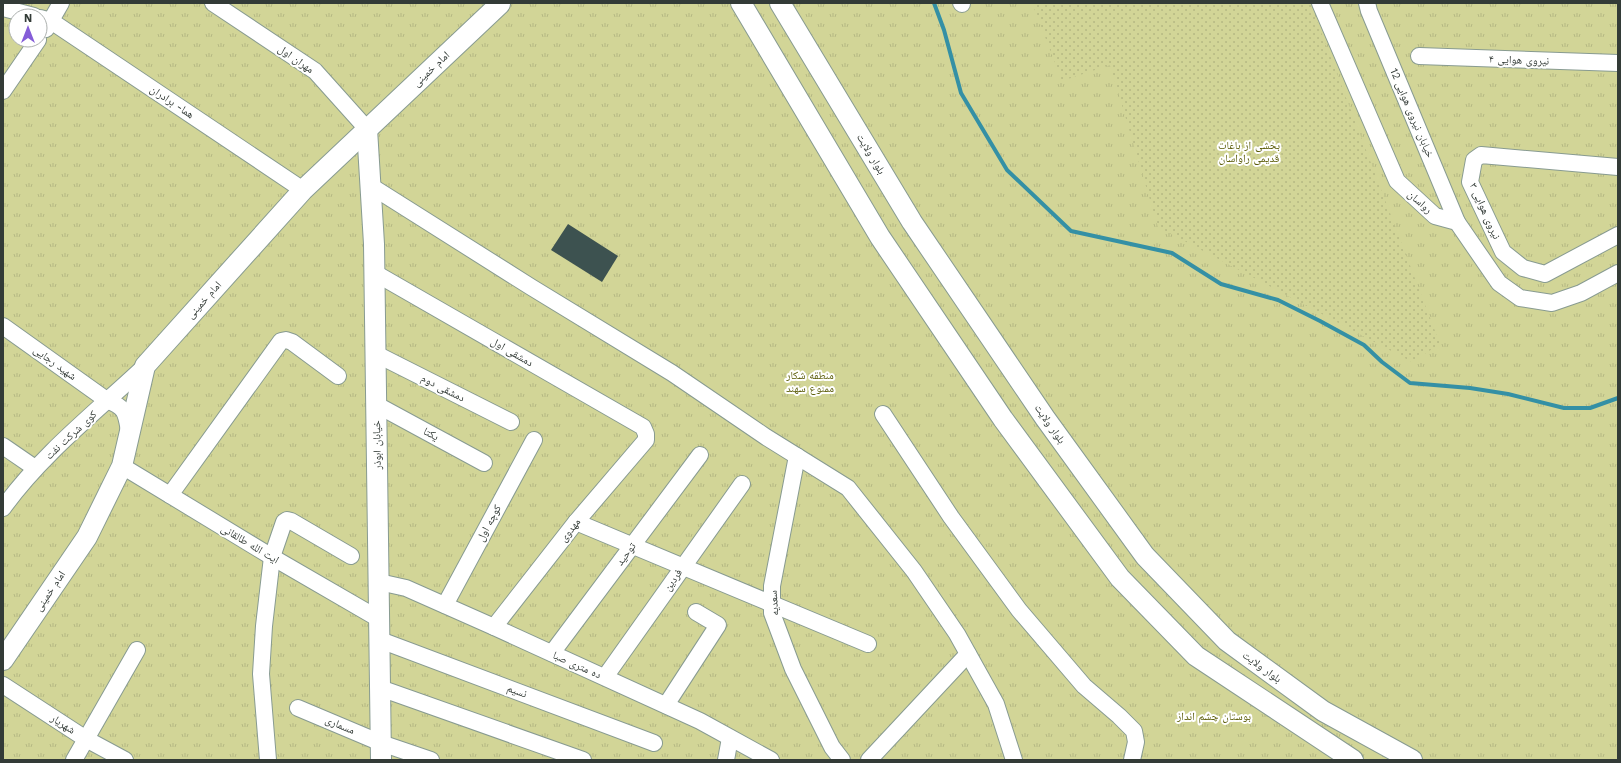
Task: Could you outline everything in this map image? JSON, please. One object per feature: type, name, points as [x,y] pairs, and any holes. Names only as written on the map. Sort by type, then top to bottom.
[{"type":"main road","name":"امام خمینی","points":[[3,660],[87,536],[122,466],[145,366],[303,190],[501,3]]},
{"type":"main road","points":[[741,3],[885,243],[1003,419],[1120,578],[1196,656],[1353,760]]},
{"type":"main road","name":"بلوار ولایت","points":[[780,3],[912,222],[1045,418],[1145,556],[1227,641],[1323,711],[1412,760]]},
{"type":"main road","name":"خیابان ابوذر","points":[[367,130],[375,273],[381,752]]},
{"type":"street","points":[[48,17],[61,3]]},
{"type":"street","name":"مهران اول","points":[[213,3],[315,71],[367,130]]},
{"type":"street","name":"رواسان","points":[[1320,3],[1397,181],[1435,216],[1457,222]]},
{"type":"street","name":"خیابان نیروی هوایی 12","points":[[1368,3],[1369,11],[1457,222]]},
{"type":"street","name":"هما- برادران","points":[[48,20],[303,190]]},
{"type":"street","points":[[3,92],[33,48]]},
{"type":"street","name":"نیروی هوایی ۴","points":[[1419,56],[1618,63]]},
{"type":"street","name":"نیروی هوایی ۳","points":[[1618,167],[1481,155],[1474,160],[1470,182],[1503,252],[1523,268],[1545,274],[1618,235]]},
{"type":"street","points":[[371,186],[531,287],[672,373],[848,488],[914,571],[957,634],[996,704],[1014,760]]},
{"type":"street","points":[[1457,222],[1499,283],[1520,298],[1552,303],[1582,293],[1618,272]]},
{"type":"street","name":"دمشقی اول","points":[[375,273],[643,428],[646,434]]},
{"type":"street","name":"شهید رجایی","points":[[3,326],[108,401],[119,405],[124,410],[126,415],[129,431]]},
{"type":"street","points":[[170,495],[281,341],[286,340],[292,342],[338,376]]},
{"type":"street","name":"دمشقی دوم","points":[[376,354],[511,422]]},
{"type":"street","name":"کوی شرکت نفت","points":[[3,508],[35,468],[145,366]]},
{"type":"street","name":"یکتا","points":[[377,405],[484,463]]},
{"type":"street","points":[[883,414],[950,517],[1019,610],[1084,686],[1120,716],[1134,731],[1136,742],[1132,760]]},
{"type":"street","name":"مهدوی","points":[[494,627],[576,522],[646,440],[646,434]]},
{"type":"street","name":"کوچه اول","points":[[445,606],[534,440]]},
{"type":"street","points":[[3,446],[35,468]]},
{"type":"street","name":"توحید","points":[[552,653],[700,455]]},
{"type":"street","name":"سعدیه","points":[[797,456],[772,586],[772,613],[793,669],[832,747],[842,760]]},
{"type":"street","name":"ایت الله طالقانی","points":[[122,466],[272,557],[379,619]]},
{"type":"street","name":"فردین","points":[[605,677],[742,484]]},
{"type":"street","points":[[268,760],[261,674],[264,626],[272,557],[284,522],[287,520],[290,521],[351,556]]},
{"type":"street","points":[[576,522],[868,644]]},
{"type":"street","name":"ده متری صبا","points":[[379,582],[406,588],[605,677],[700,721],[771,760]]},
{"type":"street","points":[[666,705],[718,625],[696,612]]},
{"type":"street","name":"نسیم","points":[[380,640],[654,743]]},
{"type":"street","points":[[74,760],[137,650]]},
{"type":"street","points":[[869,760],[968,654]]},
{"type":"street","name":"شهریار","points":[[3,685],[86,740],[125,760]]},
{"type":"street","points":[[380,688],[583,760]]},
{"type":"street","name":"مسماری","points":[[298,708],[381,752],[431,760]]},
{"type":"street","points":[[726,760],[730,738]]},
{"type":"green space","name":"منطقه شکار ممنوع سهند","points":[[3,3],[1618,3],[1618,760],[3,760]]},
{"type":"green space","name":"بخشی از باغات قدیمی راواسان","points":[[1032,3],[1310,3],[1440,344],[1412,362],[1158,227],[1110,65],[1062,81]]},
{"type":"building","points":[[568,224],[618,256],[602,282],[551,250]]},
{"type":"waterway","points":[[934,3],[944,30],[961,93],[1007,170],[1071,231],[1172,253],[1221,284],[1278,300],[1364,345],[1382,362],[1410,383],[1470,388],[1508,394],[1564,408],[1590,408],[1618,398]]},
{"type":"park label","name":"بوستان چشم انداز","points":[[1214,716]]}]
